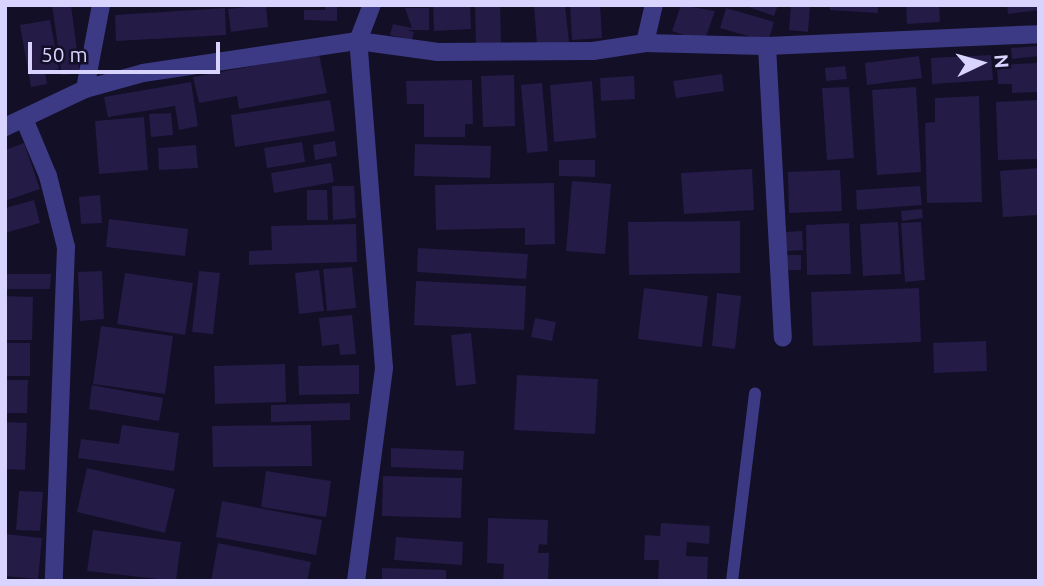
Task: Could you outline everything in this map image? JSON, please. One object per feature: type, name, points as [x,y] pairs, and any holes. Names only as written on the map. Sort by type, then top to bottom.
[{"type":"street","points":[[85,89],[101,5]]},
{"type":"street","points":[[356,581],[384,368],[358,41],[372,5]]},
{"type":"street","points":[[645,43],[654,5]]},
{"type":"street","points":[[5,127],[24,121],[85,89],[143,73],[358,41],[438,52],[593,51],[645,43],[767,46],[1039,34]]},
{"type":"street","points":[[767,46],[783,338]]},
{"type":"street","points":[[24,121],[48,176],[66,247],[54,581]]},
{"type":"lane","points":[[732,581],[755,393]]},
{"type":"building","points":[[52,5],[71,5],[80,73],[62,75]]},
{"type":"building","points":[[266,5],[268,27],[231,32],[228,9]]},
{"type":"building","points":[[325,5],[337,5],[337,21],[304,20],[304,10],[325,10]]},
{"type":"building","points":[[433,5],[470,5],[471,29],[434,31]]},
{"type":"building","points":[[475,5],[500,5],[501,44],[476,45]]},
{"type":"building","points":[[534,5],[565,5],[569,42],[537,45]]},
{"type":"building","points":[[570,5],[600,5],[602,38],[572,40]]},
{"type":"building","points":[[681,5],[715,11],[704,42],[672,31]]},
{"type":"building","points":[[743,5],[778,5],[774,16]]},
{"type":"building","points":[[791,5],[810,5],[808,32],[789,30]]},
{"type":"building","points":[[830,5],[878,5],[878,13],[830,10]]},
{"type":"building","points":[[906,5],[939,5],[940,22],[907,24]]},
{"type":"building","points":[[1007,5],[1039,5],[1039,10],[1008,14]]},
{"type":"building","points":[[225,8],[226,35],[116,41],[115,15]]},
{"type":"building","points":[[405,8],[429,8],[429,30],[407,30],[414,32],[412,40],[390,35],[393,24],[412,28]]},
{"type":"building","points":[[726,8],[774,22],[768,42],[720,28]]},
{"type":"building","points":[[50,20],[59,69],[45,72],[47,84],[31,87],[20,25]]},
{"type":"building","points":[[1039,46],[1039,56],[1012,59],[1011,48]]},
{"type":"building","points":[[319,54],[327,93],[239,109],[237,96],[199,103],[193,77]]},
{"type":"building","points":[[991,55],[993,80],[932,84],[931,58]]},
{"type":"building","points":[[919,56],[922,78],[867,85],[865,63]]},
{"type":"building","points":[[1037,63],[1038,92],[1012,93],[1012,84],[998,84],[997,65]]},
{"type":"building","points":[[845,66],[847,79],[826,81],[825,68]]},
{"type":"building","points":[[722,74],[724,91],[676,98],[673,81]]},
{"type":"building","points":[[514,75],[515,126],[483,127],[481,76]]},
{"type":"building","points":[[634,76],[635,99],[601,101],[600,78]]},
{"type":"building","points":[[472,80],[473,124],[465,124],[465,137],[424,137],[424,104],[407,104],[406,81]]},
{"type":"building","points":[[592,81],[596,138],[554,142],[550,85]]},
{"type":"building","points":[[191,82],[198,126],[179,130],[175,106],[108,117],[104,97]]},
{"type":"building","points":[[542,83],[548,151],[527,153],[521,85]]},
{"type":"building","points":[[849,87],[854,158],[827,160],[822,88]]},
{"type":"building","points":[[916,87],[921,172],[877,175],[872,90]]},
{"type":"building","points":[[979,96],[982,202],[927,203],[925,123],[935,122],[935,98]]},
{"type":"building","points":[[330,100],[335,131],[235,147],[231,115]]},
{"type":"building","points":[[1039,100],[1039,159],[998,160],[996,102]]},
{"type":"building","points":[[171,113],[173,135],[151,137],[149,114]]},
{"type":"building","points":[[144,117],[148,170],[99,174],[95,121]]},
{"type":"building","points":[[335,141],[337,156],[315,160],[313,145]]},
{"type":"building","points":[[302,142],[305,162],[267,168],[264,148]]},
{"type":"building","points":[[24,143],[40,189],[5,201],[5,150]]},
{"type":"building","points":[[415,144],[491,146],[490,178],[414,176]]},
{"type":"building","points":[[196,145],[198,168],[159,170],[158,148]]},
{"type":"building","points":[[559,160],[595,160],[595,177],[559,176]]},
{"type":"building","points":[[331,163],[334,182],[274,193],[271,173]]},
{"type":"building","points":[[1039,168],[1039,215],[1003,217],[1000,171]]},
{"type":"building","points":[[752,169],[754,210],[684,214],[681,173]]},
{"type":"building","points":[[840,170],[842,211],[789,213],[788,172]]},
{"type":"building","points":[[572,181],[611,184],[605,254],[566,251]]},
{"type":"building","points":[[554,183],[555,244],[525,245],[525,228],[436,230],[435,185]]},
{"type":"building","points":[[332,186],[354,186],[356,218],[333,220]]},
{"type":"building","points":[[920,186],[922,205],[857,210],[856,190]]},
{"type":"building","points":[[307,190],[327,190],[328,220],[307,220]]},
{"type":"building","points":[[100,195],[102,223],[81,224],[79,197]]},
{"type":"building","points":[[34,200],[40,223],[5,233],[5,208]]},
{"type":"building","points":[[922,209],[923,218],[902,221],[901,211]]},
{"type":"building","points":[[109,219],[188,229],[185,256],[106,247]]},
{"type":"building","points":[[740,221],[740,273],[629,275],[628,222]]},
{"type":"building","points":[[898,222],[901,274],[863,276],[860,224]]},
{"type":"building","points":[[921,222],[925,280],[905,282],[901,223]]},
{"type":"building","points":[[849,223],[851,274],[807,275],[806,225]]},
{"type":"building","points":[[356,224],[357,262],[249,265],[249,251],[272,250],[271,226]]},
{"type":"building","points":[[802,231],[803,250],[786,251],[785,232]]},
{"type":"building","points":[[418,248],[528,254],[526,279],[417,272]]},
{"type":"building","points":[[785,255],[801,255],[801,270],[785,270]]},
{"type":"building","points":[[352,267],[356,308],[327,311],[323,269]]},
{"type":"building","points":[[319,270],[324,311],[299,314],[295,273]]},
{"type":"building","points":[[102,271],[104,319],[80,321],[78,272]]},
{"type":"building","points":[[199,271],[220,273],[213,334],[192,332]]},
{"type":"building","points":[[125,273],[193,283],[185,335],[117,324]]},
{"type":"building","points":[[5,274],[51,274],[50,289],[5,289]]},
{"type":"building","points":[[416,281],[526,286],[524,330],[414,325]]},
{"type":"building","points":[[644,288],[708,296],[702,347],[638,339]]},
{"type":"building","points":[[919,288],[921,342],[813,346],[811,292]]},
{"type":"building","points":[[717,293],[741,296],[735,349],[712,346]]},
{"type":"building","points":[[5,296],[33,297],[32,340],[5,340]]},
{"type":"building","points":[[352,315],[356,354],[340,355],[339,344],[322,346],[319,318]]},
{"type":"building","points":[[535,318],[556,322],[552,341],[531,337]]},
{"type":"building","points":[[101,326],[173,336],[165,394],[93,384]]},
{"type":"building","points":[[471,333],[476,384],[456,386],[451,335]]},
{"type":"building","points":[[986,341],[987,371],[934,373],[933,343]]},
{"type":"building","points":[[5,343],[30,343],[30,376],[5,376]]},
{"type":"building","points":[[285,364],[286,402],[215,404],[214,366]]},
{"type":"building","points":[[359,365],[359,394],[299,395],[298,366]]},
{"type":"building","points":[[517,375],[598,379],[595,434],[514,430]]},
{"type":"building","points":[[5,380],[28,380],[27,413],[5,413]]},
{"type":"building","points":[[92,385],[163,398],[159,421],[89,409]]},
{"type":"building","points":[[350,403],[350,420],[271,422],[271,405]]},
{"type":"building","points":[[5,422],[27,423],[25,470],[5,469]]},
{"type":"building","points":[[122,425],[179,433],[174,471],[78,458],[81,439],[119,444]]},
{"type":"building","points":[[311,425],[312,466],[213,467],[212,426]]},
{"type":"building","points":[[391,448],[464,451],[463,470],[391,467]]},
{"type":"building","points":[[87,468],[175,489],[165,533],[77,512]]},
{"type":"building","points":[[266,471],[331,481],[326,517],[261,507]]},
{"type":"building","points":[[383,476],[462,478],[461,518],[382,516]]},
{"type":"building","points":[[19,491],[43,492],[40,531],[16,530]]},
{"type":"building","points":[[222,501],[322,520],[316,555],[216,537]]},
{"type":"building","points":[[488,518],[548,520],[547,545],[539,544],[538,553],[549,553],[548,581],[503,581],[504,564],[487,563]]},
{"type":"building","points":[[661,523],[710,526],[709,544],[687,542],[686,556],[708,557],[707,581],[658,581],[659,560],[644,560],[645,535],[660,536]]},
{"type":"building","points":[[93,530],[181,542],[176,581],[87,571]]},
{"type":"building","points":[[5,534],[42,538],[38,579],[5,576]]},
{"type":"building","points":[[396,537],[463,542],[462,565],[394,560]]},
{"type":"building","points":[[218,543],[311,562],[307,581],[211,581]]},
{"type":"building","points":[[382,568],[446,570],[446,581],[382,581]]}]
